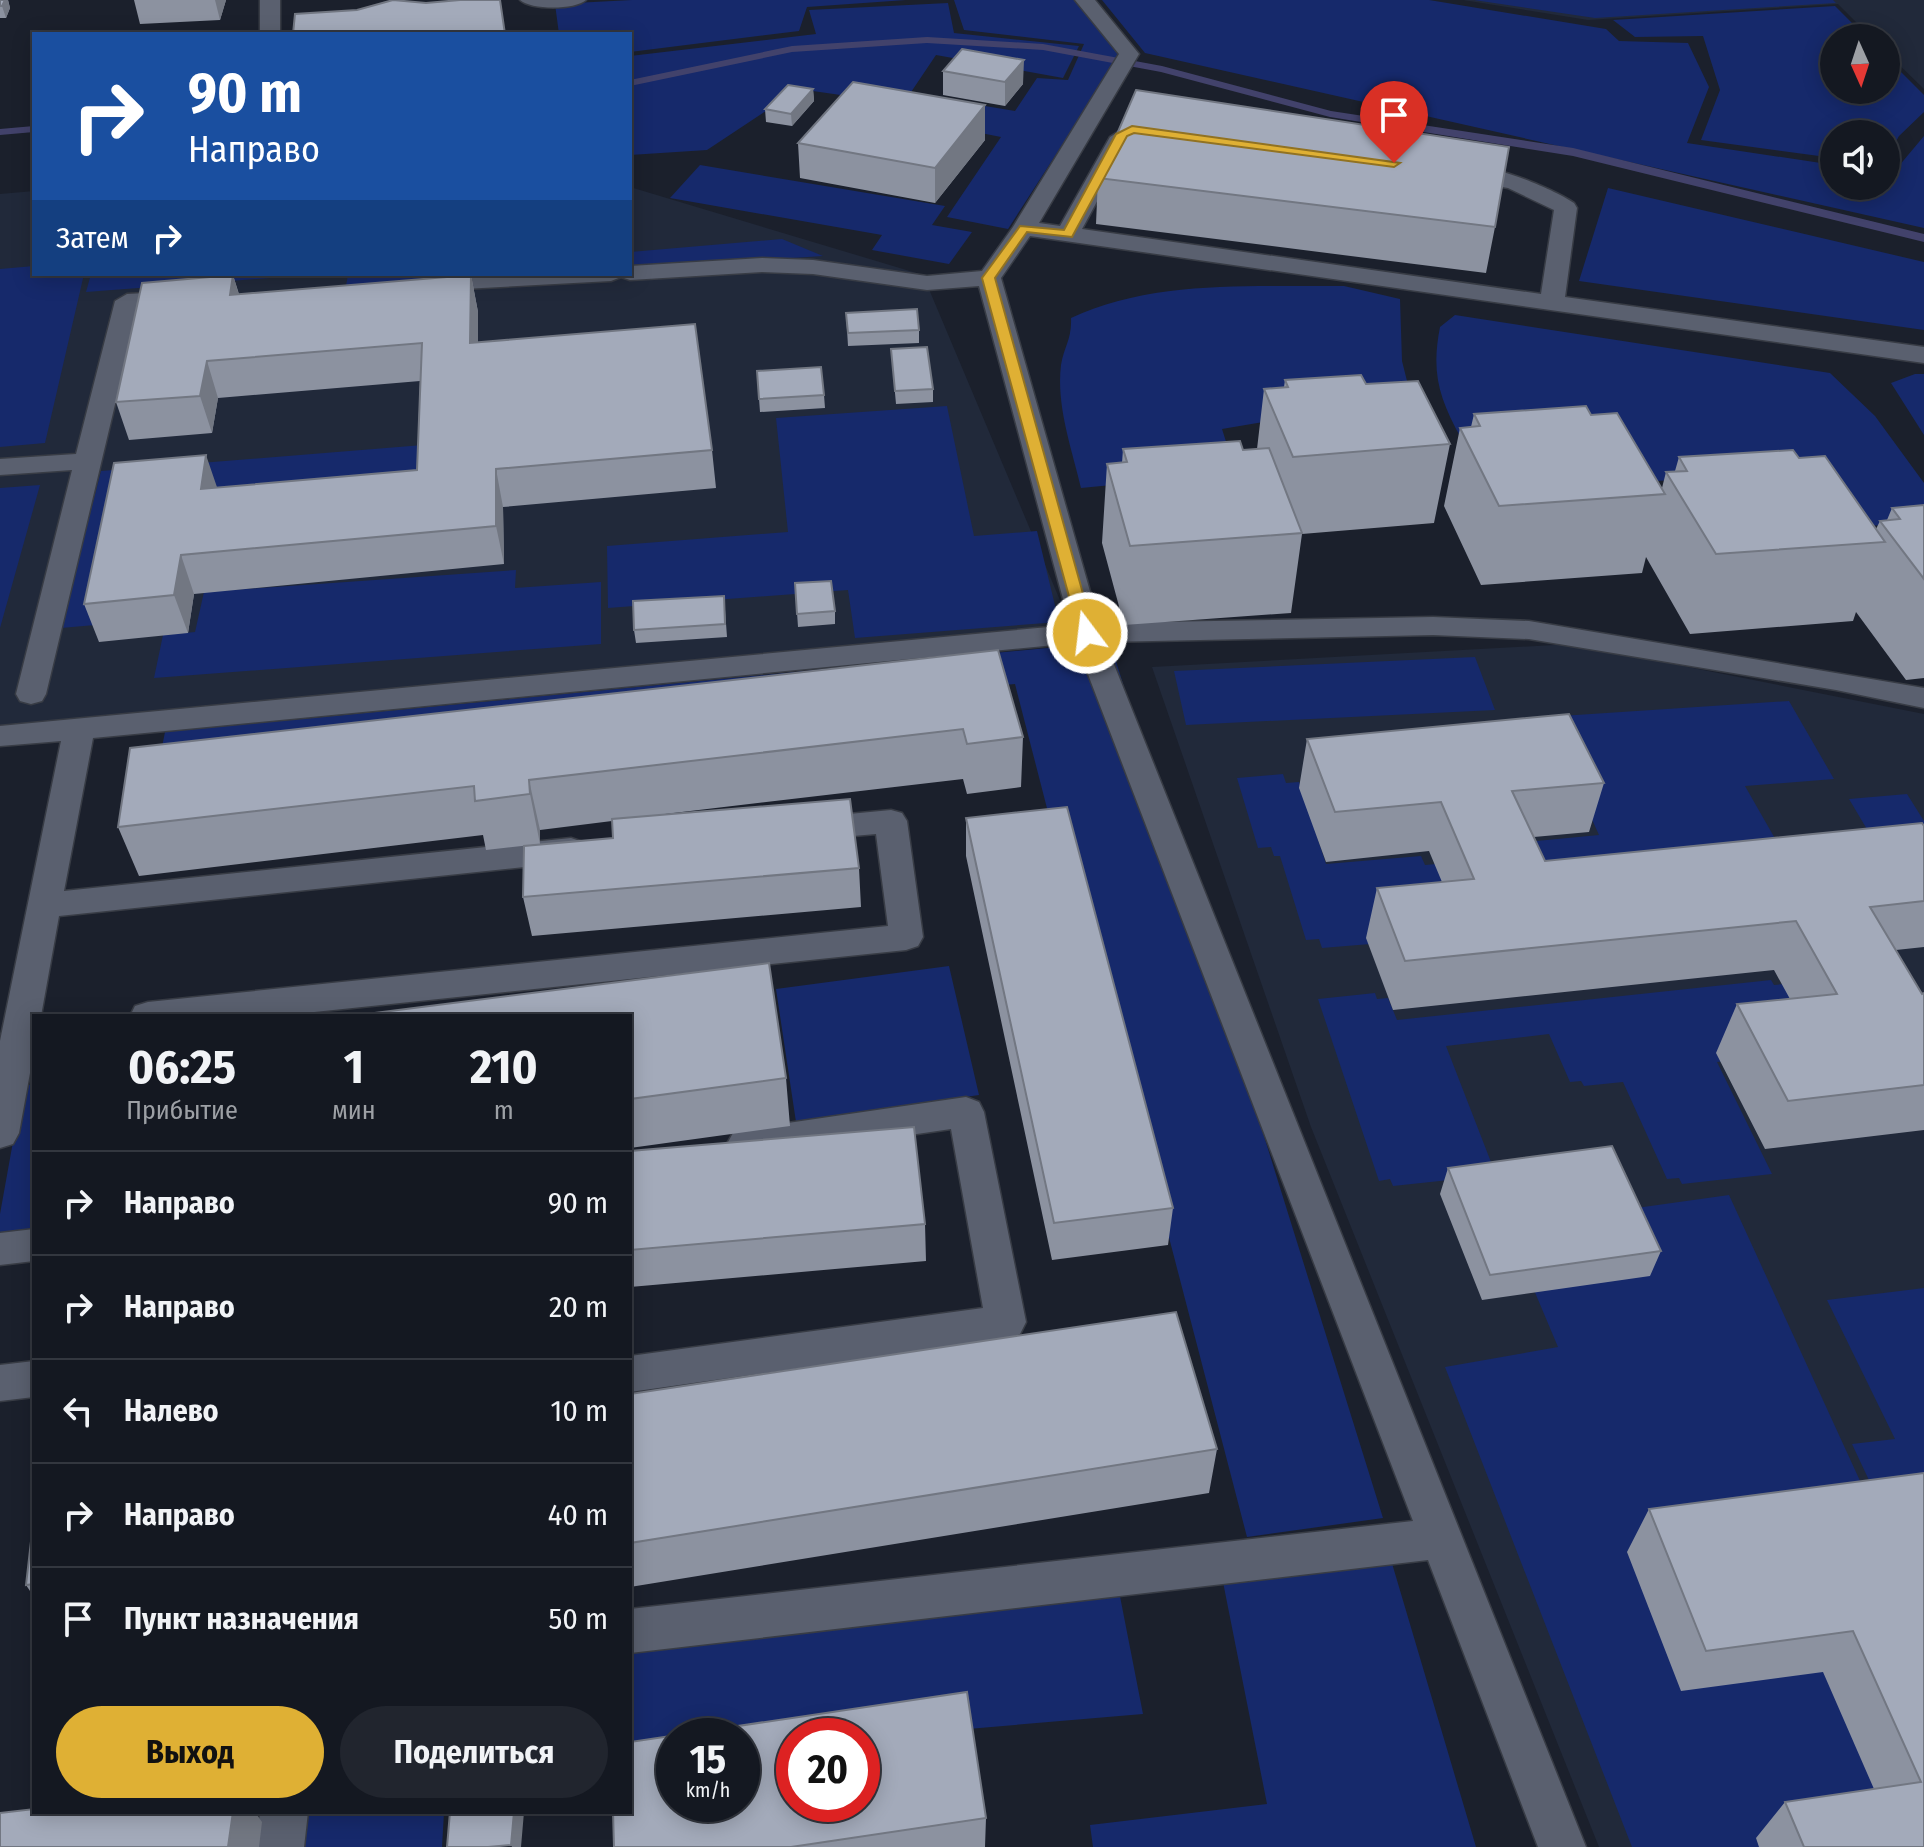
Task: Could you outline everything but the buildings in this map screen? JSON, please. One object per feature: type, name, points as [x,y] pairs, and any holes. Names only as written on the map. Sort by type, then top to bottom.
[{"type":"lane","points":[[270,0],[270,32]]},
{"type":"lane","points":[[532,7],[576,0]]},
{"type":"lane","points":[[989,278],[1024,228],[1126,61],[1085,0]]},
{"type":"lane","points":[[1067,235],[1122,134],[1144,129]]},
{"type":"lane","points":[[1441,170],[1518,181],[1546,193],[1566,208],[1552,304]]},
{"type":"lane","points":[[1024,228],[1924,355]]},
{"type":"lane","points":[[632,273],[762,265],[813,267],[927,283],[989,278]]},
{"type":"lane","points":[[408,285],[574,276]]},
{"type":"lane","points":[[989,278],[1087,633],[1562,1847]]},
{"type":"lane","points":[[31,694],[127,301],[205,297]]},
{"type":"lane","points":[[0,467],[88,461]]},
{"type":"lane","points":[[0,736],[1087,633],[1433,626],[1529,630],[1836,680],[1924,698]]},
{"type":"lane","points":[[0,1133],[27,1029],[43,905],[79,728]]},
{"type":"lane","points":[[167,1014],[906,937],[891,821],[770,832]]},
{"type":"lane","points":[[43,905],[602,847]]},
{"type":"lane","points":[[632,1374],[1006,1322],[966,1112],[706,1150]]},
{"type":"lane","points":[[0,1249],[32,1245]]},
{"type":"lane","points":[[0,1383],[32,1379]]},
{"type":"lane","points":[[632,1631],[1441,1538]]},
{"type":"lane","points":[[280,1847],[284,1814]]},
{"type":"shaded area","points":[[632,0],[906,0],[807,7],[799,31],[632,52],[632,32],[559,32],[555,4]]},
{"type":"shaded area","points":[[954,0],[1079,0],[1120,55],[1008,229],[947,217],[1001,137],[900,117],[925,96],[1015,111],[1037,78],[1068,80],[1084,44],[964,30]]},
{"type":"shaded area","points":[[1102,0],[1429,0],[1606,29],[1619,41],[1688,43],[1709,87],[1687,143],[1820,163],[1820,200],[1900,200],[1900,165],[1924,136],[1924,228],[1145,53]]},
{"type":"shaded area","points":[[1463,0],[1924,0],[1924,89],[1900,66],[1900,24],[1858,24],[1838,4],[1588,20]]},
{"type":"shaded area","points":[[1474,0],[1833,0],[1836,3],[1595,18]]},
{"type":"shaded area","points":[[948,3],[954,33],[1079,46],[1063,78],[936,55],[903,104],[799,89],[707,150],[632,155],[632,56],[816,34],[809,10]]},
{"type":"shaded area","points":[[1835,6],[1853,24],[1820,24],[1820,104],[1900,104],[1900,71],[1924,95],[1924,112],[1900,135],[1900,120],[1820,120],[1820,156],[1701,140],[1720,90],[1703,36],[1635,37],[1613,20]]},
{"type":"shaded area","points":[[700,165],[945,206],[932,225],[972,232],[949,264],[872,250],[882,235],[670,198]]},
{"type":"shaded area","points":[[632,188],[923,275],[1070,624],[0,726],[0,194],[32,191],[32,276],[632,276]]},
{"type":"shaded area","points":[[1608,188],[1924,262],[1924,330],[1579,281]]},
{"type":"shaded area","points":[[782,239],[823,256],[632,269],[632,252]]},
{"type":"shaded area","points":[[32,266],[32,276],[84,276],[45,443],[0,447],[0,269]]},
{"type":"shaded area","points":[[90,276],[295,276],[86,292]]},
{"type":"shaded area","points":[[348,276],[511,276],[346,286]]},
{"type":"shaded area","points":[[1240,286],[1344,286],[1400,299],[1402,361],[1411,397],[1222,429],[1236,473],[1081,488],[1066,427],[1060,380],[1071,318],[1103,305],[1170,291]]},
{"type":"shaded area","points":[[1455,315],[1830,373],[1875,416],[1924,483],[1924,525],[1814,526],[1717,478],[1614,483],[1461,438],[1442,397],[1436,358],[1440,327]]},
{"type":"shaded area","points":[[1924,374],[1924,435],[1891,383]]},
{"type":"shaded area","points":[[947,406],[974,536],[1037,531],[1059,622],[855,638],[848,590],[608,608],[607,546],[788,532],[776,418]]},
{"type":"shaded area","points":[[460,442],[457,517],[147,542],[129,622],[61,628],[101,471]]},
{"type":"shaded area","points":[[40,485],[0,628],[0,488]]},
{"type":"shaded area","points":[[516,570],[515,588],[601,582],[601,644],[154,678],[163,635],[195,632],[204,592]]},
{"type":"shaded area","points":[[1110,642],[1383,1518],[1247,1537],[1059,815],[1049,816],[1015,684],[158,767],[165,732]]},
{"type":"shaded area","points":[[1572,644],[1924,714],[1924,1847],[1599,1847],[1311,1127],[1152,667]]},
{"type":"shaded area","points":[[1475,657],[1495,710],[1186,725],[1174,671]]},
{"type":"shaded area","points":[[1789,701],[1834,779],[1745,786],[1797,877],[1541,912],[1526,842],[1599,835],[1546,717]]},
{"type":"shaded area","points":[[1283,774],[1286,783],[1299,782],[1326,864],[1421,856],[1425,865],[1437,864],[1467,936],[1322,948],[1319,939],[1306,940],[1280,856],[1274,856],[1271,847],[1258,848],[1237,778]]},
{"type":"shaded area","points":[[1907,794],[1924,821],[1924,925],[1849,799]]},
{"type":"shaded area","points":[[949,966],[979,1095],[796,1122],[776,989]]},
{"type":"shaded area","points":[[1771,980],[1774,985],[1784,984],[1821,1050],[1717,1062],[1772,1174],[1682,1184],[1679,1178],[1667,1179],[1623,1082],[1584,1086],[1581,1081],[1570,1082],[1549,1034],[1446,1046],[1496,1175],[1393,1186],[1390,1179],[1379,1181],[1318,999],[1375,993],[1377,999],[1388,998],[1397,1020]]},
{"type":"shaded area","points":[[32,1084],[32,1232],[0,1237],[0,1214],[23,1086]]},
{"type":"shaded area","points":[[1729,1195],[1916,1603],[1924,1847],[1632,1847],[1445,1367],[1558,1347],[1507,1226]]},
{"type":"shaded area","points":[[1924,1288],[1924,1505],[1883,1510],[1852,1444],[1895,1439],[1827,1300]]},
{"type":"shaded area","points":[[1391,1560],[1476,1847],[1093,1847],[1090,1825],[1267,1804],[1223,1582]]},
{"type":"shaded area","points":[[1117,1581],[1143,1714],[880,1736],[880,1718],[776,1718],[776,1737],[760,1737],[760,1718],[656,1718],[656,1745],[632,1757],[632,1636]]},
{"type":"shaded area","points":[[297,1814],[444,1814],[442,1847],[293,1847]]},
{"type":"waterway","points":[[632,83],[792,49],[927,40],[1043,47],[1162,69],[1330,114],[1573,152],[1924,238]]},
{"type":"waterway","points":[[0,132],[32,129]]},
{"type":"route","points":[[1087,633],[989,278],[1024,228],[1067,235],[1122,134],[1132,129],[1394,163]]}]
